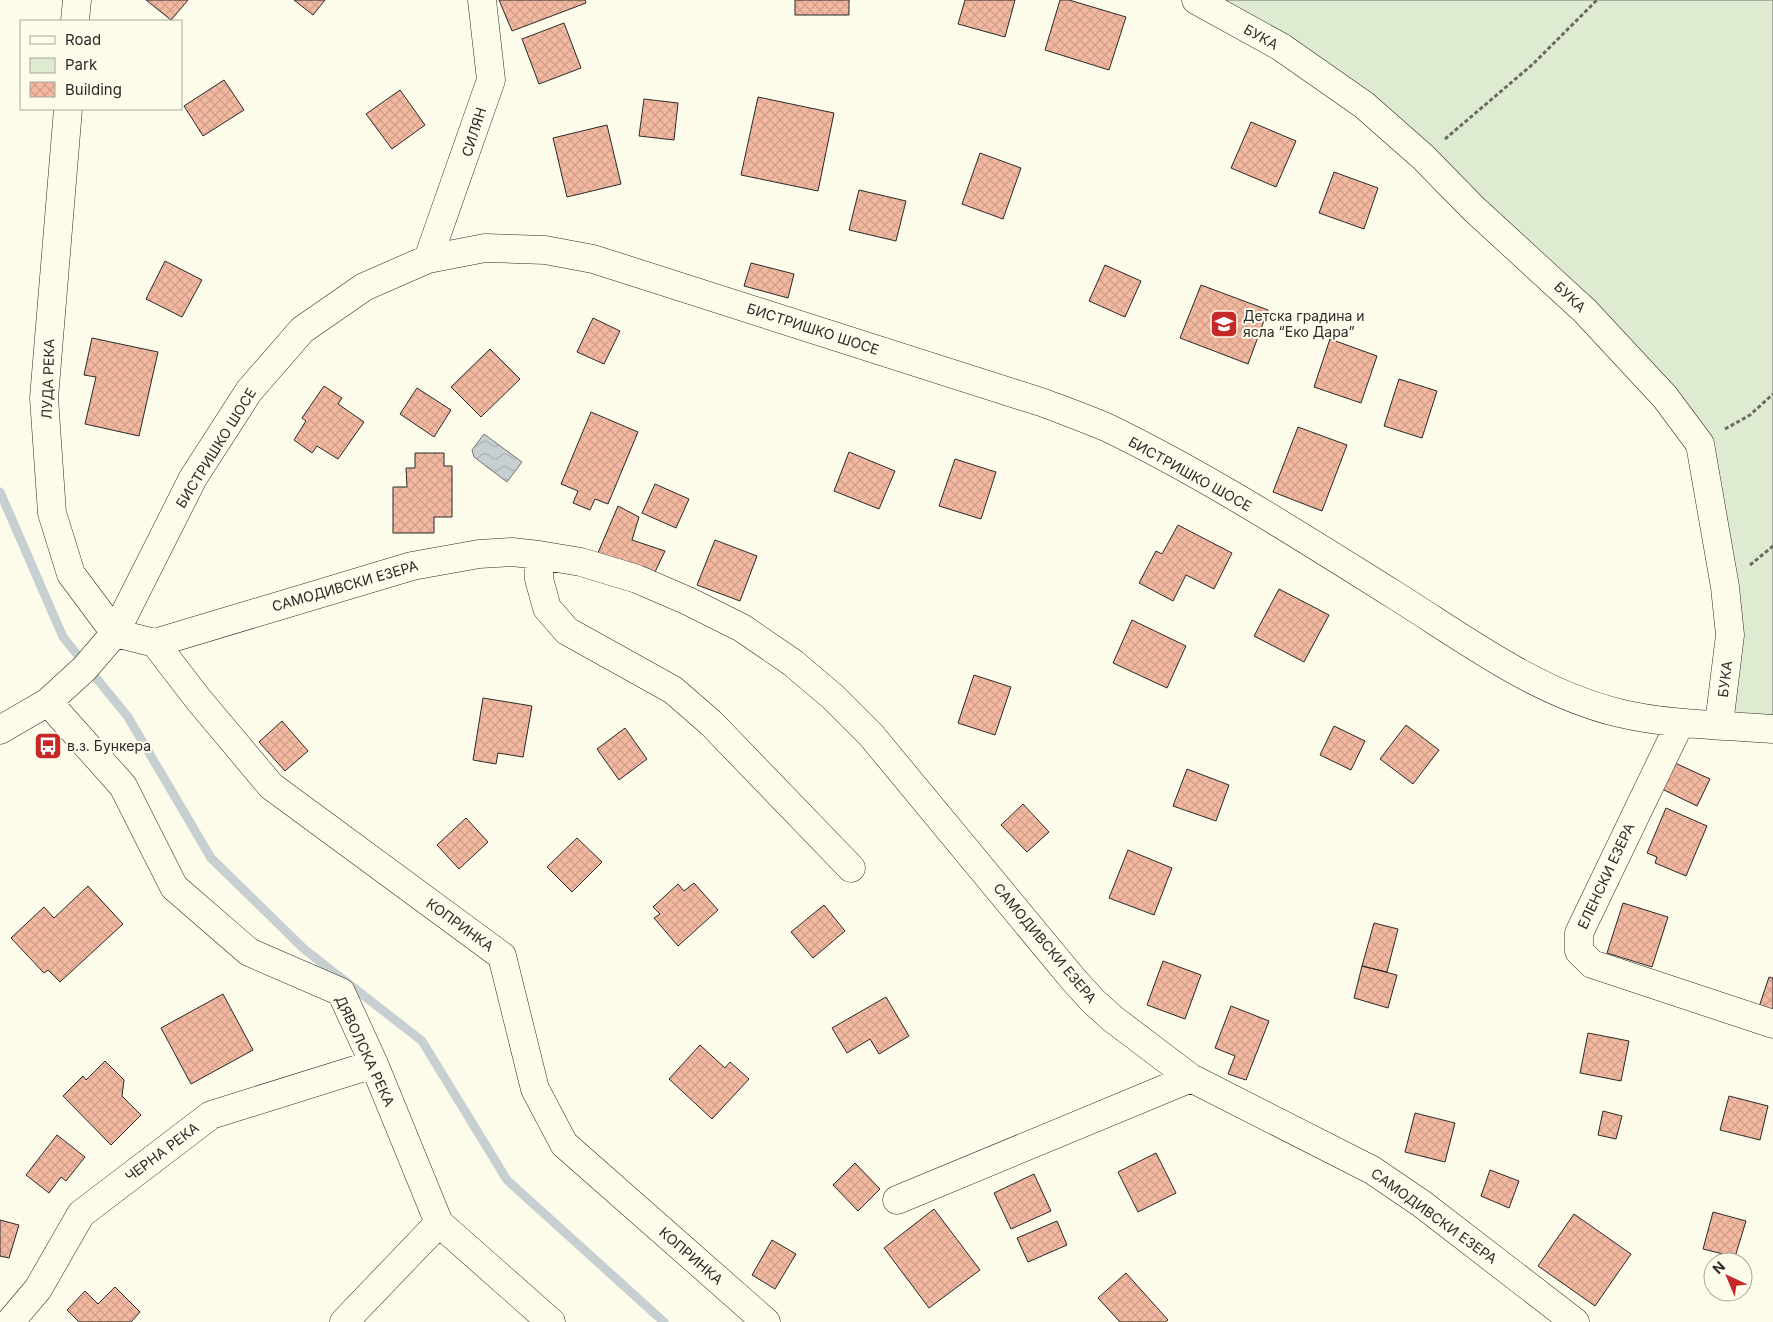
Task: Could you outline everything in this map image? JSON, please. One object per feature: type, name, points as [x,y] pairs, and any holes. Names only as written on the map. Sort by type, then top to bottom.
[{"type":"street","points":[[75,20],[77,0]]},
{"type":"street","name":"СИЛЯН","points":[[428,259],[491,80],[482,0]]},
{"type":"street","name":"БУКА","points":[[1196,0],[1281,47],[1364,105],[1423,157],[1474,209],[1585,311],[1665,396],[1700,444],[1725,587],[1730,635],[1719,724]]},
{"type":"street","name":"ЛУДА РЕКА","points":[[68,110],[44,398],[52,513],[71,574],[115,633]]},
{"type":"street","name":"БИСТРИШКО ШОСЕ","points":[[0,730],[48,702],[85,668],[115,633],[193,478],[249,391],[302,330],[364,287],[428,259],[485,248],[545,250],[593,258],[1044,403],[1107,428],[1177,465],[1309,542],[1529,679],[1571,697],[1619,713],[1680,723],[1719,724],[1773,729]]},
{"type":"street","name":"САМОДИВСКИ ЕЗЕРА","points":[[155,643],[412,566],[479,554],[512,552],[581,562],[636,578],[688,601],[742,628],[793,663],[833,697],[870,735],[1093,1002],[1191,1078],[1372,1170],[1422,1204],[1575,1322]]},
{"type":"street","points":[[539,555],[539,579],[547,608],[567,631],[674,690],[711,724],[851,868]]},
{"type":"street","points":[[115,633],[155,643]]},
{"type":"street","name":"КОПРИНКА","points":[[155,643],[198,699],[271,786],[502,956],[535,1089],[564,1144],[766,1322]]},
{"type":"street","name":"ДЯВОЛСКА РЕКА","points":[[48,702],[123,786],[174,887],[249,952],[340,992],[374,1064],[439,1223],[551,1322]]},
{"type":"street","name":"ЕЛЕНСКИ ЕЗЕРА","points":[[1680,723],[1578,933],[1578,951],[1592,964],[1773,1024]]},
{"type":"street","name":"ЧЕРНА РЕКА","points":[[10,1322],[38,1289],[81,1214],[211,1115],[374,1064]]},
{"type":"street","points":[[897,1200],[1191,1078]]},
{"type":"street","points":[[344,1322],[439,1223]]},
{"type":"path","points":[[1423,157],[1533,64],[1597,0]]},
{"type":"path","points":[[1700,444],[1750,415],[1773,394]]},
{"type":"green space","points":[[1196,0],[1773,0],[1773,729],[1719,724],[1730,635],[1700,444],[1423,157]]},
{"type":"water","points":[[484,434],[522,462],[507,482],[474,457],[472,450]]},
{"type":"building","points":[[146,0],[188,0],[171,20]]},
{"type":"building","points":[[294,0],[325,0],[313,15]]},
{"type":"building","points":[[499,0],[585,0],[586,3],[512,31]]},
{"type":"building","points":[[795,0],[849,0],[849,15],[795,15]]},
{"type":"building","points":[[965,0],[1015,0],[1005,37],[958,24]]},
{"type":"building","points":[[1060,0],[1069,0],[1126,17],[1109,70],[1045,50]]},
{"type":"building","points":[[564,23],[581,68],[539,84],[522,39]]},
{"type":"building","points":[[224,80],[244,110],[203,136],[184,106]]},
{"type":"building","points":[[400,90],[425,125],[392,149],[366,114]]},
{"type":"building","points":[[758,97],[834,113],[818,191],[741,175]]},
{"type":"building","points":[[644,99],[678,103],[674,140],[639,136]]},
{"type":"building","points":[[1251,122],[1296,141],[1276,187],[1231,168]]},
{"type":"building","points":[[607,125],[621,184],[567,197],[553,138]]},
{"type":"building","points":[[980,153],[1021,168],[1003,219],[962,204]]},
{"type":"building","points":[[1334,172],[1378,188],[1364,229],[1319,213]]},
{"type":"building","points":[[859,190],[906,201],[896,241],[849,230]]},
{"type":"building","points":[[165,261],[202,280],[182,317],[146,299]]},
{"type":"building","points":[[751,263],[794,274],[788,298],[744,286]]},
{"type":"building","points":[[1105,265],[1141,281],[1125,317],[1089,301]]},
{"type":"building","name":"Детска градина и ясла “Еко Дара”","points":[[1201,285],[1268,310],[1248,364],[1180,338]]},
{"type":"building","points":[[593,318],[620,331],[604,364],[577,352]]},
{"type":"building","points":[[92,338],[158,352],[139,436],[85,424],[96,377],[84,375]]},
{"type":"building","points":[[1330,339],[1377,356],[1361,403],[1314,387]]},
{"type":"building","points":[[490,349],[520,379],[481,417],[451,387]]},
{"type":"building","points":[[1399,379],[1437,391],[1422,438],[1384,426]]},
{"type":"building","points":[[324,386],[342,398],[338,404],[364,422],[338,459],[317,446],[312,453],[294,440],[306,421],[302,418]]},
{"type":"building","points":[[417,388],[451,410],[434,437],[400,414]]},
{"type":"building","points":[[591,412],[638,432],[608,504],[595,499],[590,510],[573,503],[578,491],[561,484]]},
{"type":"building","points":[[1298,427],[1347,445],[1322,511],[1273,492]]},
{"type":"building","points":[[849,452],[895,471],[879,509],[834,491]]},
{"type":"building","points":[[415,453],[444,453],[444,466],[452,466],[452,517],[434,517],[434,533],[393,533],[393,487],[407,487],[406,468],[415,468]]},
{"type":"building","points":[[955,459],[996,472],[981,519],[939,506]]},
{"type":"building","points":[[655,484],[689,499],[676,528],[642,513]]},
{"type":"building","points":[[618,506],[639,517],[632,540],[665,551],[655,572],[597,555]]},
{"type":"building","points":[[1178,525],[1232,553],[1214,589],[1186,575],[1173,601],[1139,583],[1156,551],[1162,554]]},
{"type":"building","points":[[715,540],[757,556],[740,601],[697,585]]},
{"type":"building","points":[[1279,589],[1329,615],[1304,662],[1254,636]]},
{"type":"building","points":[[1132,620],[1186,646],[1167,688],[1113,663]]},
{"type":"building","points":[[974,675],[1011,687],[995,735],[958,723]]},
{"type":"building","points":[[483,698],[532,706],[523,757],[498,753],[496,764],[473,760]]},
{"type":"building","points":[[282,721],[308,751],[285,771],[259,742]]},
{"type":"building","points":[[1406,725],[1439,750],[1413,784],[1380,759]]},
{"type":"building","points":[[1334,726],[1365,741],[1351,770],[1320,755]]},
{"type":"building","points":[[625,728],[647,759],[619,780],[597,749]]},
{"type":"building","points":[[1675,763],[1710,779],[1697,806],[1662,789]]},
{"type":"building","points":[[1187,769],[1229,785],[1216,821],[1173,806]]},
{"type":"building","points":[[1023,804],[1049,832],[1027,852],[1001,825]]},
{"type":"building","points":[[1666,808],[1707,826],[1686,876],[1655,863],[1657,857],[1647,853]]},
{"type":"building","points":[[466,818],[488,842],[459,869],[437,845]]},
{"type":"building","points":[[577,838],[602,862],[572,892],[547,867]]},
{"type":"building","points":[[1128,850],[1172,868],[1154,915],[1109,898]]},
{"type":"building","points":[[694,883],[718,910],[678,946],[654,918],[660,914],[653,907],[678,884],[684,891]]},
{"type":"building","points":[[88,886],[123,924],[60,982],[48,970],[44,973],[11,938],[44,907],[54,918]]},
{"type":"building","points":[[1623,903],[1668,917],[1652,967],[1607,953]]},
{"type":"building","points":[[824,905],[845,931],[813,958],[791,932]]},
{"type":"building","points":[[1374,923],[1398,929],[1387,972],[1362,966]]},
{"type":"building","points":[[1163,961],[1201,975],[1185,1019],[1147,1005]]},
{"type":"building","points":[[1362,966],[1397,975],[1388,1008],[1354,998]]},
{"type":"building","points":[[1769,977],[1773,978],[1773,1012],[1759,1007]]},
{"type":"building","points":[[223,994],[253,1050],[191,1084],[161,1028]]},
{"type":"building","points":[[886,997],[909,1036],[879,1054],[870,1039],[847,1053],[832,1028]]},
{"type":"building","points":[[1231,1006],[1269,1021],[1246,1080],[1228,1074],[1235,1056],[1215,1048]]},
{"type":"building","points":[[1588,1033],[1629,1041],[1621,1081],[1580,1073]]},
{"type":"building","points":[[700,1045],[725,1068],[730,1062],[749,1079],[712,1119],[669,1079]]},
{"type":"building","points":[[105,1061],[124,1080],[122,1096],[141,1115],[111,1145],[63,1096],[83,1076],[86,1080]]},
{"type":"building","points":[[1729,1096],[1768,1106],[1760,1140],[1720,1130]]},
{"type":"building","points":[[1603,1111],[1622,1116],[1616,1139],[1598,1135]]},
{"type":"building","points":[[1415,1113],[1455,1123],[1445,1162],[1405,1152]]},
{"type":"building","points":[[57,1135],[85,1157],[66,1181],[61,1177],[49,1193],[26,1175]]},
{"type":"building","points":[[1156,1153],[1176,1193],[1138,1212],[1118,1172]]},
{"type":"building","points":[[855,1163],[880,1189],[858,1211],[833,1185]]},
{"type":"building","points":[[1490,1170],[1519,1181],[1509,1208],[1481,1196]]},
{"type":"building","points":[[1034,1174],[1051,1211],[1011,1229],[994,1193]]},
{"type":"building","points":[[934,1209],[980,1270],[929,1308],[884,1248]]},
{"type":"building","points":[[1713,1212],[1746,1221],[1737,1252],[1715,1252],[1703,1249]]},
{"type":"building","points":[[1574,1214],[1631,1254],[1595,1306],[1538,1266]]},
{"type":"building","points":[[0,1220],[19,1225],[9,1258],[0,1256]]},
{"type":"building","points":[[1057,1221],[1067,1245],[1028,1262],[1017,1238]]},
{"type":"building","points":[[772,1240],[796,1254],[775,1289],[752,1275]]},
{"type":"building","points":[[1126,1273],[1168,1320],[1165,1322],[1120,1322],[1098,1298]]},
{"type":"building","points":[[115,1287],[140,1312],[131,1322],[79,1322],[67,1310],[85,1291],[98,1304]]},
{"type":"waterway","points":[[0,492],[63,637],[128,717],[211,858],[304,949],[422,1041],[507,1180],[664,1322]]},
{"type":"place","name":"Детска градина и ясла “Еко Дара”","points":[[1224,324]]},
{"type":"place","name":"в.з. Бункера","points":[[48,746]]}]
